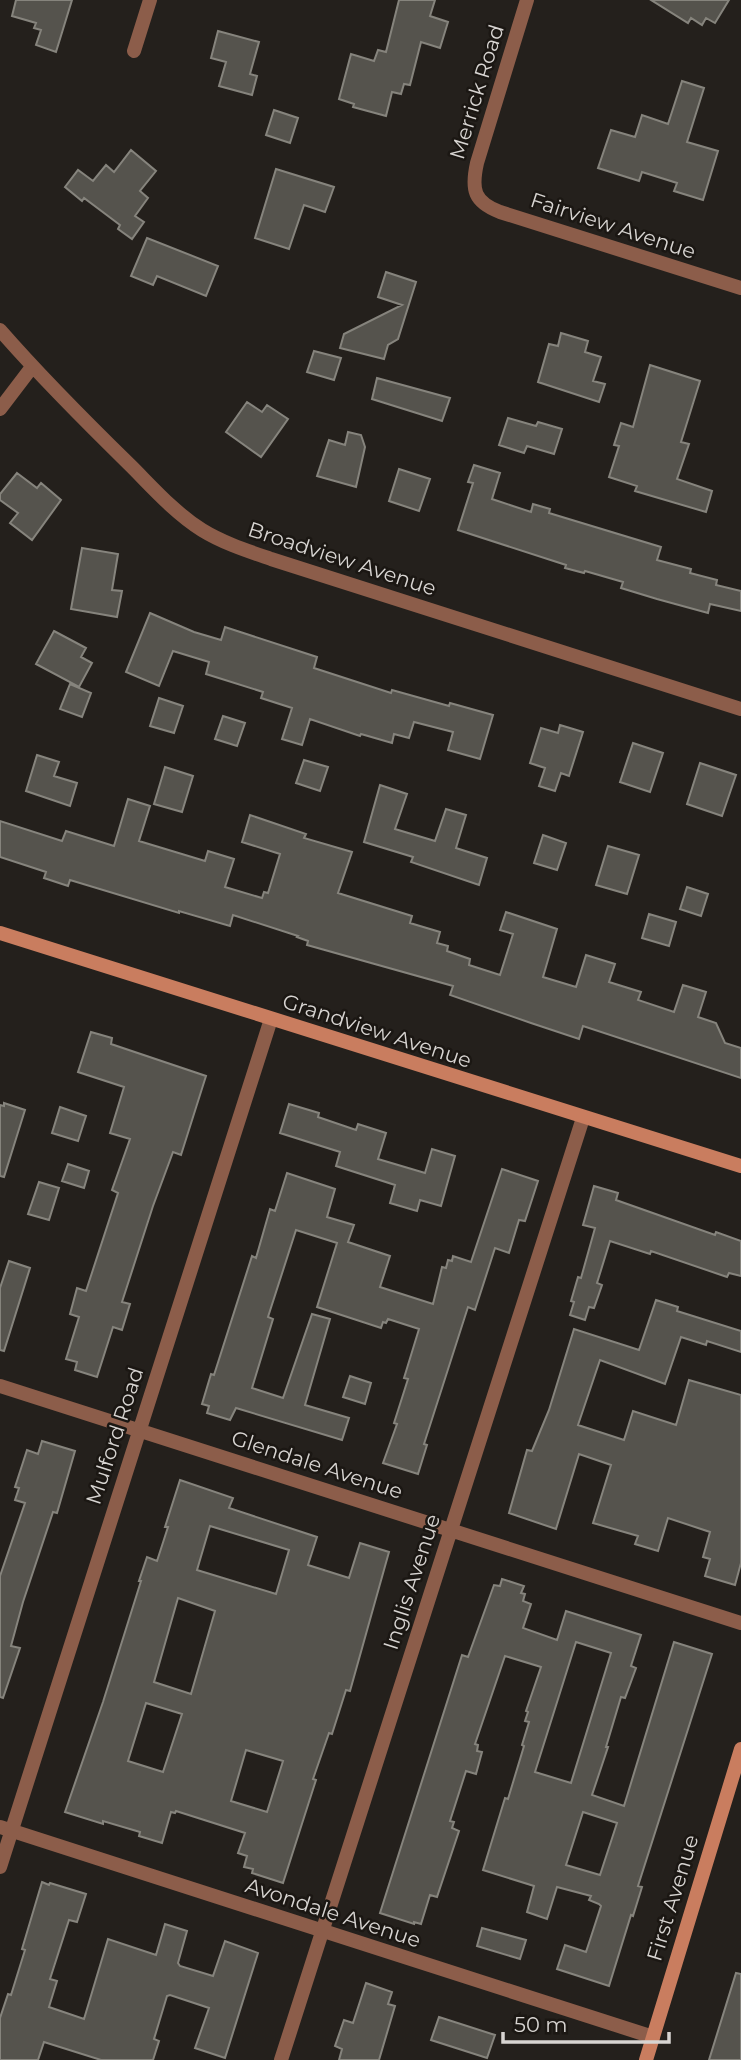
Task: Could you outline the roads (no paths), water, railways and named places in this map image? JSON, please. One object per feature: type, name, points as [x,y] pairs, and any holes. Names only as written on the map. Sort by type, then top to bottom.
[{"type":"main road","name":"Grandview Avenue","points":[[0,933],[741,1166]]},
{"type":"main road","name":"First Avenue","points":[[646,2060],[741,1749]]},
{"type":"street","points":[[134,51],[149,0]]},
{"type":"street","name":"Merrick Road","points":[[477,198],[473,180],[477,163],[527,0]]},
{"type":"street","name":"Fairview Avenue","points":[[477,198],[487,207],[500,212],[741,288]]},
{"type":"street","name":"Broadview Avenue","points":[[0,330],[32,367],[183,517],[225,542],[741,709]]},
{"type":"street","points":[[0,409],[32,367]]},
{"type":"street","name":"Mulford Road","points":[[0,1867],[6,1829],[139,1431],[271,1019]]},
{"type":"street","name":"Inglis Avenue","points":[[281,2060],[583,1118]]},
{"type":"street","name":"Glendale Avenue","points":[[0,1386],[741,1623]]},
{"type":"street","name":"Avondale Avenue","points":[[6,1829],[653,2037]]}]
